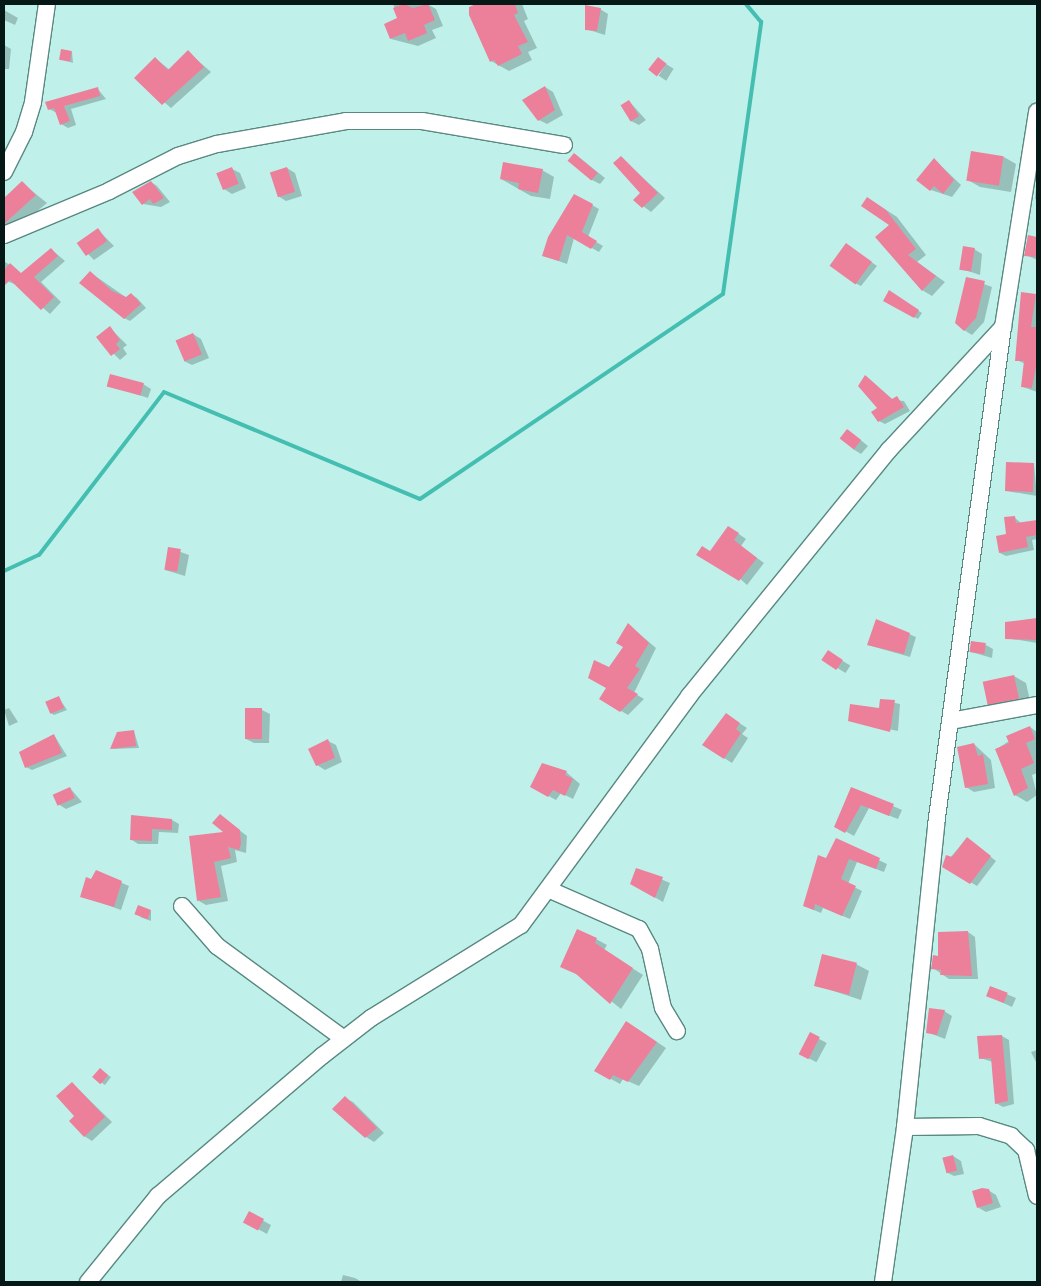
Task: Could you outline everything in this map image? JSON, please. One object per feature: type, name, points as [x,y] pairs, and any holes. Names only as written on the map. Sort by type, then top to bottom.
[{"type":"street","points":[[4,172],[24,132],[32,102],[47,4]]},
{"type":"street","points":[[883,1282],[905,1127],[925,911],[1003,327],[1030,217],[1037,112]]},
{"type":"street","points":[[4,235],[109,191],[178,156],[217,144],[346,121],[422,121],[564,145]]},
{"type":"street","points":[[88,1282],[158,1196],[344,1040],[387,1008],[500,942],[550,890],[689,696],[889,450],[1003,327]]},
{"type":"street","points":[[951,721],[1037,705]]},
{"type":"street","points":[[550,890],[639,929],[650,949],[663,1008],[677,1031]]},
{"type":"street","points":[[182,906],[217,946],[344,1040]]},
{"type":"street","points":[[905,1127],[979,1126],[1011,1136],[1026,1150],[1037,1196]]},
{"type":"building","points":[[404,4],[413,8],[428,4],[435,20],[424,25],[427,33],[408,41],[405,33],[390,39],[384,24],[397,18],[393,8]]},
{"type":"building","points":[[476,4],[515,4],[518,13],[514,15],[528,42],[518,46],[522,54],[498,66],[494,60],[490,62],[469,15],[469,7]]},
{"type":"building","points":[[585,5],[601,8],[597,31],[585,30]]},
{"type":"building","points":[[61,49],[72,51],[70,62],[59,60]]},
{"type":"building","points":[[188,50],[204,67],[162,105],[134,78],[155,57],[168,70]]},
{"type":"building","points":[[658,57],[667,64],[657,76],[648,70]]},
{"type":"building","points":[[545,86],[555,110],[538,121],[522,100]]},
{"type":"building","points":[[98,87],[100,96],[64,106],[70,121],[60,125],[54,108],[48,110],[45,102]]},
{"type":"building","points":[[629,100],[639,116],[631,121],[621,105]]},
{"type":"building","points":[[971,151],[1004,156],[999,186],[966,181]]},
{"type":"building","points":[[574,153],[598,173],[591,181],[568,161]]},
{"type":"building","points":[[621,156],[658,193],[642,208],[633,200],[640,193],[613,163]]},
{"type":"building","points":[[934,158],[954,180],[943,194],[934,186],[930,191],[916,180]]},
{"type":"building","points":[[503,162],[543,169],[538,193],[518,189],[519,183],[500,179]]},
{"type":"building","points":[[232,167],[239,184],[223,190],[216,173]]},
{"type":"building","points":[[287,167],[295,192],[278,197],[270,173]]},
{"type":"building","points":[[22,181],[36,195],[4,224],[4,198]]},
{"type":"building","points":[[151,181],[164,198],[153,204],[150,199],[142,205],[132,192]]},
{"type":"building","points":[[574,194],[593,204],[582,232],[597,241],[591,249],[567,235],[559,261],[542,256],[548,237]]},
{"type":"building","points":[[867,197],[886,210],[916,249],[908,255],[936,276],[922,291],[875,237],[889,225],[861,206]]},
{"type":"building","points":[[98,228],[107,241],[86,256],[77,243]]},
{"type":"building","points":[[1028,235],[1037,237],[1037,257],[1024,256]]},
{"type":"building","points":[[846,243],[872,262],[855,284],[830,266]]},
{"type":"building","points":[[963,246],[975,248],[971,272],[959,270]]},
{"type":"building","points":[[51,248],[58,256],[34,277],[54,297],[41,310],[10,280],[4,286],[4,270],[10,263],[21,273]]},
{"type":"building","points":[[90,271],[112,291],[126,297],[131,293],[141,304],[124,319],[79,283]]},
{"type":"building","points":[[966,277],[985,281],[976,318],[964,331],[955,323]]},
{"type":"building","points":[[889,290],[919,310],[914,318],[883,301]]},
{"type":"building","points":[[1021,292],[1036,294],[1031,327],[1037,327],[1037,361],[1032,388],[1021,387],[1024,361],[1015,361]]},
{"type":"building","points":[[110,326],[120,340],[116,344],[120,349],[111,356],[96,337]]},
{"type":"building","points":[[193,333],[202,354],[184,362],[176,340]]},
{"type":"building","points":[[110,374],[144,383],[140,396],[107,387]]},
{"type":"building","points":[[865,375],[892,399],[897,396],[904,407],[878,422],[871,412],[877,408],[858,386]]},
{"type":"building","points":[[847,429],[861,440],[854,450],[840,438]]},
{"type":"building","points":[[1006,462],[1034,463],[1033,492],[1005,491]]},
{"type":"building","points":[[1015,516],[1016,523],[1037,520],[1037,535],[1026,537],[1028,547],[999,553],[996,536],[1006,534],[1004,517]]},
{"type":"building","points":[[728,526],[739,533],[734,540],[757,558],[739,581],[696,555],[702,546],[710,551]]},
{"type":"building","points":[[168,547],[181,549],[177,572],[164,570]]},
{"type":"building","points":[[1037,618],[1037,640],[1005,639],[1005,622]]},
{"type":"building","points":[[876,619],[910,633],[904,654],[867,645]]},
{"type":"building","points":[[628,623],[649,643],[635,666],[640,669],[627,688],[638,694],[620,712],[599,699],[606,688],[588,678],[594,660],[609,667],[623,647],[616,643]]},
{"type":"building","points":[[971,641],[986,643],[984,654],[969,652]]},
{"type":"building","points":[[828,650],[843,660],[836,670],[821,660]]},
{"type":"building","points":[[1014,675],[1019,698],[988,705],[983,682]]},
{"type":"building","points":[[59,696],[64,708],[50,714],[45,702]]},
{"type":"building","points":[[880,699],[895,700],[890,732],[848,721],[850,704],[879,708]]},
{"type":"building","points":[[245,708],[262,708],[262,739],[245,739]]},
{"type":"building","points":[[726,713],[740,723],[736,729],[741,733],[724,759],[702,745]]},
{"type":"building","points":[[1030,726],[1035,739],[1026,743],[1034,763],[1021,769],[1028,788],[1014,796],[995,749],[1009,743],[1006,736]]},
{"type":"building","points":[[134,730],[136,746],[110,749],[117,732]]},
{"type":"building","points":[[54,734],[62,753],[25,768],[19,752]]},
{"type":"building","points":[[328,739],[335,758],[316,766],[308,749]]},
{"type":"building","points":[[974,743],[978,756],[983,754],[988,784],[965,788],[957,747]]},
{"type":"building","points":[[542,763],[567,771],[565,775],[573,779],[565,796],[553,790],[548,797],[530,787]]},
{"type":"building","points":[[70,787],[75,798],[58,806],[53,795]]},
{"type":"building","points":[[851,787],[894,804],[889,816],[861,805],[845,833],[834,827]]},
{"type":"building","points":[[220,814],[240,830],[241,844],[239,850],[228,847],[231,858],[214,862],[221,897],[197,901],[189,836],[223,832],[212,823]]},
{"type":"building","points":[[131,815],[172,819],[172,830],[152,829],[152,841],[130,840]]},
{"type":"building","points":[[967,837],[991,856],[970,884],[942,867],[946,855],[952,857]]},
{"type":"building","points":[[836,838],[880,858],[876,869],[849,859],[841,879],[856,886],[842,916],[815,904],[814,910],[803,906],[818,855],[826,858]]},
{"type":"building","points":[[636,868],[663,877],[655,898],[630,884]]},
{"type":"building","points":[[96,870],[122,881],[114,907],[80,897],[86,877],[91,879]]},
{"type":"building","points":[[138,905],[151,910],[147,919],[134,914]]},
{"type":"building","points":[[577,929],[597,938],[595,943],[633,968],[610,1004],[576,974],[560,967]]},
{"type":"building","points":[[968,931],[972,976],[940,975],[941,970],[931,969],[933,955],[938,956],[938,932]]},
{"type":"building","points":[[822,954],[857,963],[849,995],[814,986]]},
{"type":"building","points":[[990,986],[1008,993],[1004,1003],[986,996]]},
{"type":"building","points":[[929,1008],[945,1010],[937,1035],[926,1033]]},
{"type":"building","points":[[626,1021],[657,1042],[628,1082],[613,1075],[610,1080],[594,1071]]},
{"type":"building","points":[[810,1032],[820,1037],[808,1059],[799,1054]]},
{"type":"building","points":[[1002,1035],[1008,1101],[995,1104],[991,1058],[979,1059],[977,1036]]},
{"type":"building","points":[[100,1068],[108,1075],[100,1084],[92,1077]]},
{"type":"building","points":[[72,1082],[105,1117],[84,1137],[69,1121],[74,1116],[56,1096]]},
{"type":"building","points":[[345,1096],[377,1128],[365,1138],[332,1109]]},
{"type":"building","points":[[953,1155],[957,1170],[947,1173],[942,1158]]},
{"type":"building","points":[[982,1188],[989,1189],[993,1203],[977,1208],[972,1191]]},
{"type":"building","points":[[249,1211],[264,1219],[258,1230],[243,1222]]},
{"type":"waterway","points":[[4,571],[39,555],[164,392],[420,499],[723,294],[761,22],[746,4]]}]
